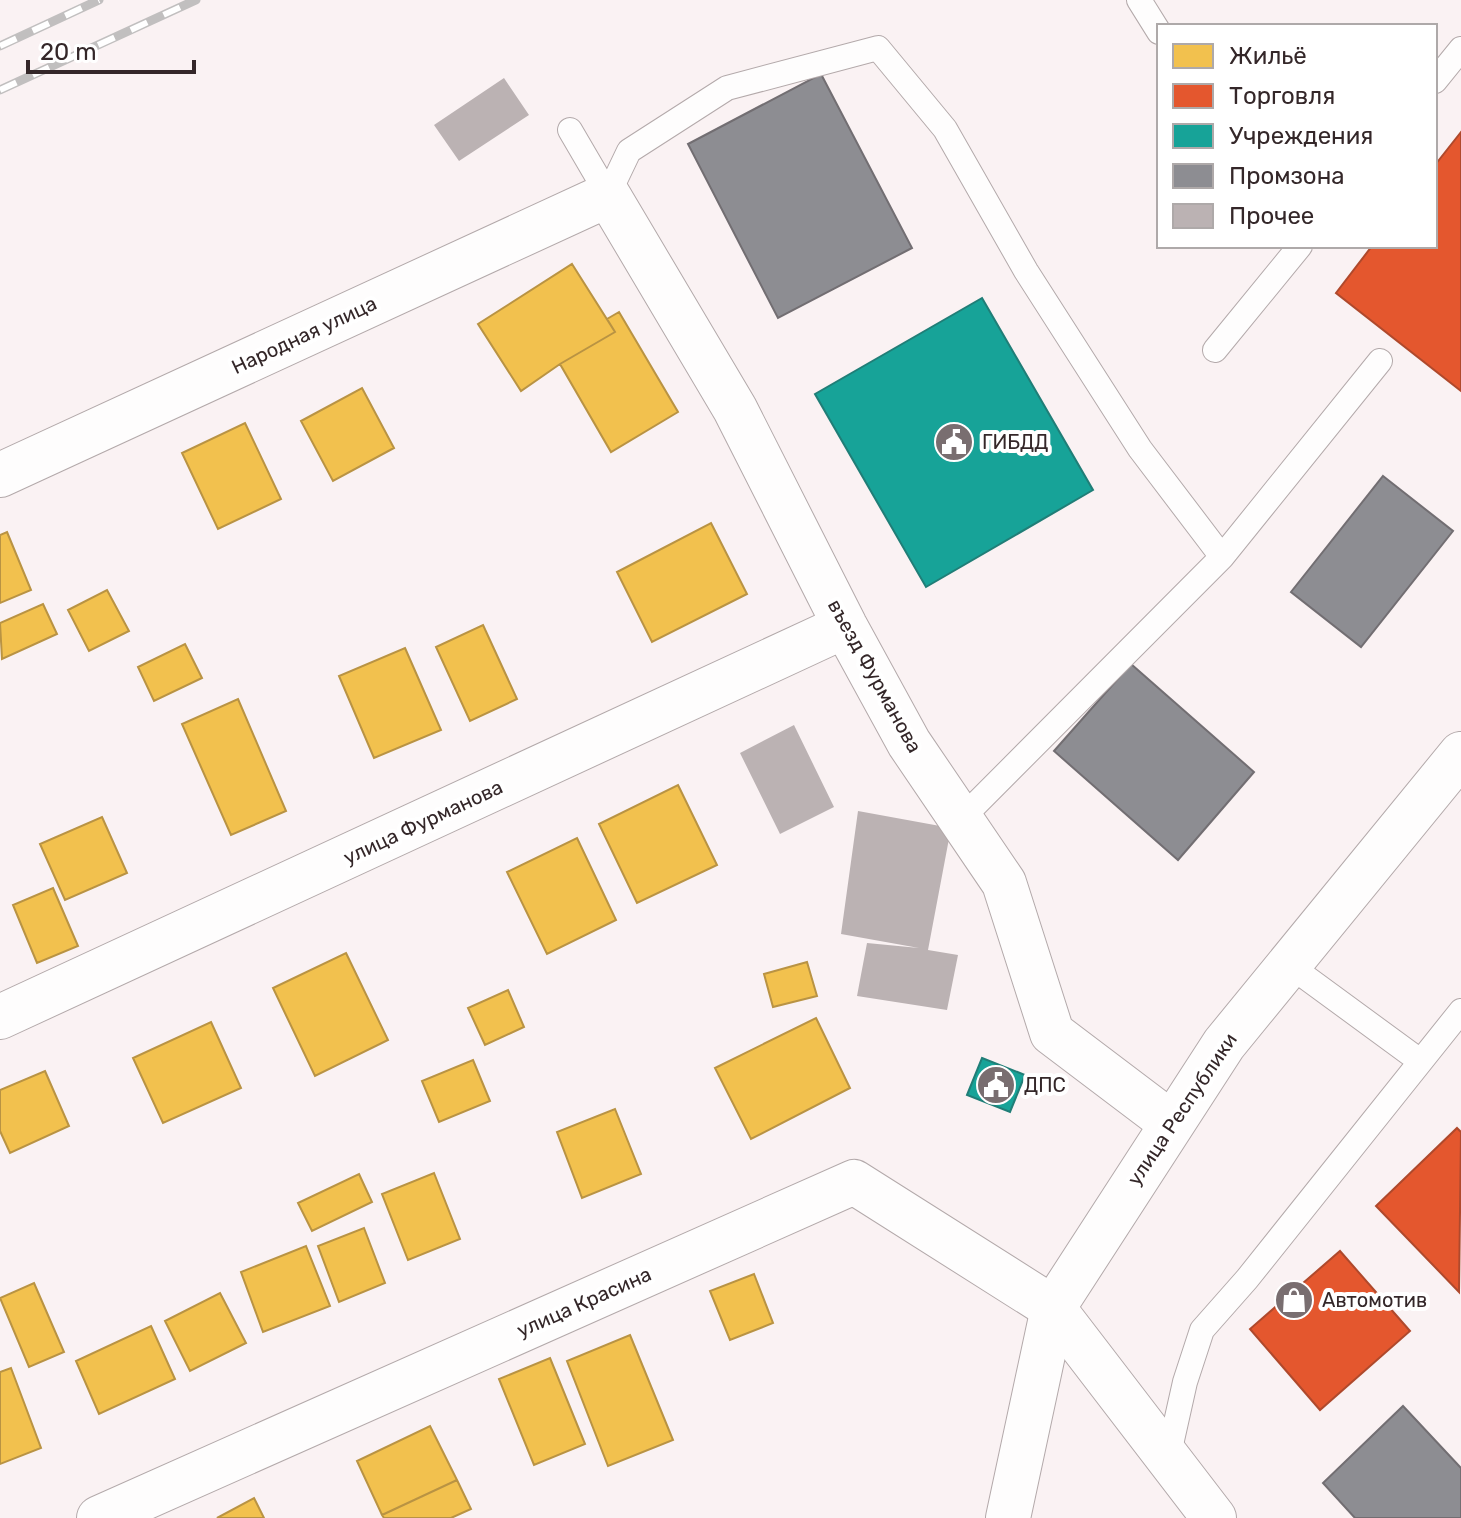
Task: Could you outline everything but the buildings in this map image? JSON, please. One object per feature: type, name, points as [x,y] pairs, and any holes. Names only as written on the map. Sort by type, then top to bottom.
[{"type":"street","name":"Народная улица","points":[[0,475],[608,195]]},
{"type":"street","name":"въезд Фурманова","points":[[608,195],[735,409],[845,626],[909,743],[1004,883],[1052,1033],[1171,1123]]},
{"type":"street","name":"улица Фурманова","points":[[0,1017],[845,626]]},
{"type":"street","name":"улица Республики","points":[[1008,1518],[1053,1308],[1224,1044],[1461,754]]},
{"type":"street","name":"улица Красина","points":[[99,1518],[854,1182],[1053,1308]]},
{"type":"street","points":[[1053,1308],[1214,1518]]},
{"type":"lane","points":[[1139,0],[1157,29]]},
{"type":"lane","points":[[608,195],[629,151],[727,88],[878,48],[945,129],[1026,271],[1140,449],[1222,557]]},
{"type":"lane","points":[[1437,79],[1461,49]]},
{"type":"lane","points":[[570,130],[608,195]]},
{"type":"lane","points":[[1215,350],[1298,248]]},
{"type":"lane","points":[[961,819],[1222,557],[1380,361]]},
{"type":"lane","points":[[1289,965],[1420,1061]]},
{"type":"lane","points":[[1168,1458],[1185,1382],[1202,1330],[1247,1279],[1461,1011]]},
{"type":"railway","points":[[0,46],[99,0]]},
{"type":"railway","points":[[0,90],[196,0]]},
{"type":"place","name":"ГИБДД","points":[[954,442]]},
{"type":"place","name":"ДПС","points":[[996,1085]]},
{"type":"place","name":"Автомотив","points":[[1294,1300]]}]
